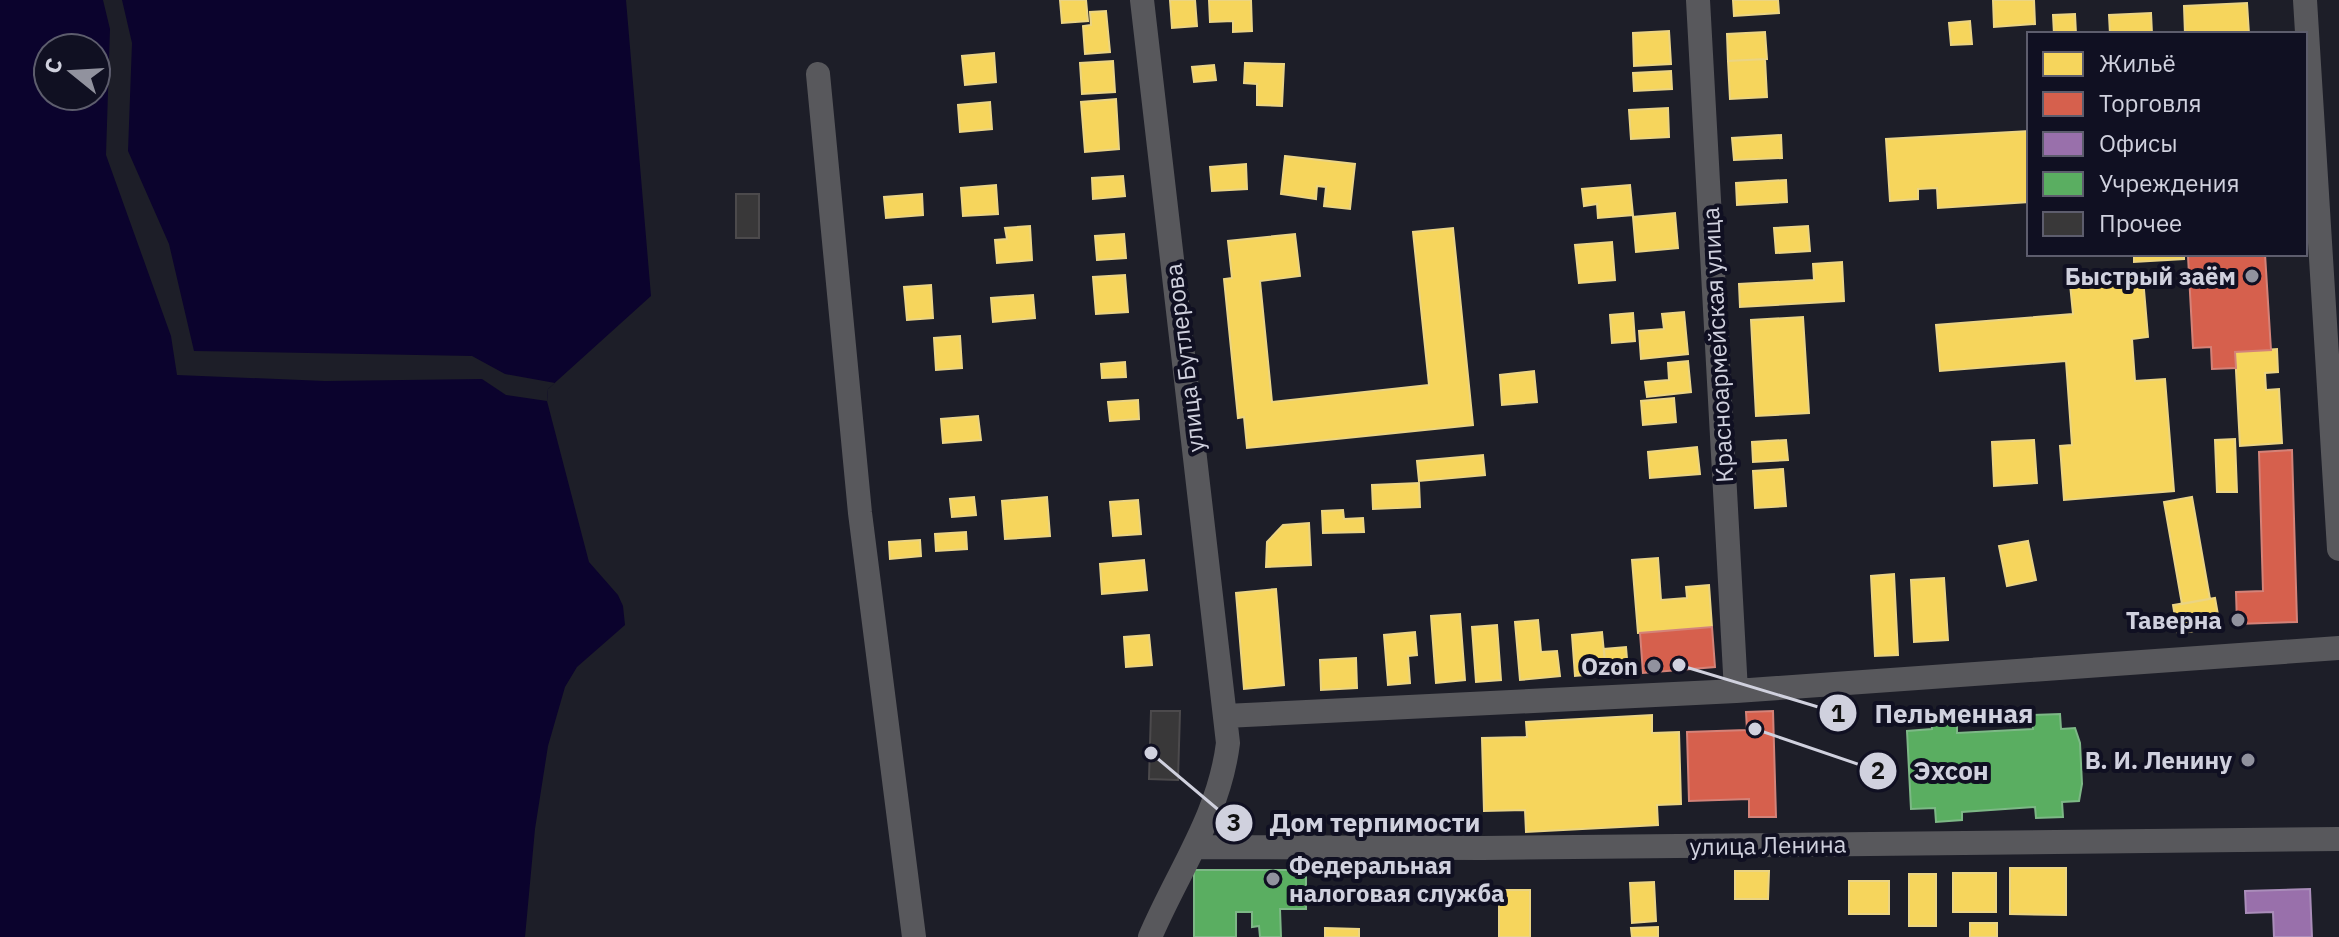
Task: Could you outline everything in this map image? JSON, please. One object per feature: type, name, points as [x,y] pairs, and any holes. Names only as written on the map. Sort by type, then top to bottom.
[{"type":"street","name":"улица Бутлерова","points":[[1142,0],[1228,743],[1221,785],[1196,847],[1150,937]]},
{"type":"street","name":"Красноармейская улица","points":[[1698,0],[1736,691]]},
{"type":"street","points":[[2305,0],[2307,32]]},
{"type":"street","points":[[2307,32],[2339,549]]},
{"type":"street","points":[[818,74],[860,513],[914,937]]},
{"type":"street","points":[[1225,716],[1736,691],[2339,648]]},
{"type":"street","name":"улица Ленина","points":[[1196,847],[1574,847],[2339,839]]},
{"type":"shaded area","points":[[0,0],[626,0],[651,296],[548,389],[547,401],[589,562],[618,595],[625,625],[577,667],[565,687],[548,746],[535,829],[525,937],[0,937]]},
{"type":"pier","points":[[103,0],[122,0],[132,43],[128,151],[169,244],[194,351],[472,356],[505,374],[555,383],[548,389],[547,401],[506,395],[482,379],[325,381],[177,375],[171,336],[106,155],[107,112],[112,112],[110,29]]},
{"type":"building: Жильё","points":[[1060,0],[1086,0],[1088,21],[1062,23]]},
{"type":"building: Жильё","points":[[1170,0],[1195,0],[1197,26],[1172,28]]},
{"type":"building: Жильё","points":[[1209,0],[1251,0],[1252,31],[1233,32],[1233,21],[1210,22]]},
{"type":"building: Жильё","points":[[1733,0],[1778,0],[1779,13],[1734,16]]},
{"type":"building: Жильё","points":[[1993,0],[2034,0],[2035,24],[1994,27]]},
{"type":"building: Жильё","points":[[2247,3],[2249,32],[2185,32],[2184,6]]},
{"type":"building: Жильё","points":[[1106,11],[1110,52],[1085,54],[1083,26],[1091,25],[1090,12]]},
{"type":"building: Жильё","points":[[2151,13],[2152,32],[2110,32],[2109,15]]},
{"type":"building: Жильё","points":[[2075,14],[2076,32],[2054,32],[2053,15]]},
{"type":"building: Жильё","points":[[1970,21],[1972,44],[1951,45],[1949,23]]},
{"type":"building: Жильё","points":[[1669,31],[1671,64],[1634,66],[1633,33]]},
{"type":"building: Жильё","points":[[1765,32],[1767,59],[1728,61],[1727,34]]},
{"type":"building: Жильё","points":[[994,53],[996,82],[965,85],[962,56]]},
{"type":"building: Жильё","points":[[1765,59],[1767,97],[1730,99],[1728,61]]},
{"type":"building: Жильё","points":[[1113,61],[1115,92],[1082,94],[1080,63]]},
{"type":"building: Жильё","points":[[1245,63],[1284,64],[1282,106],[1257,105],[1257,84],[1244,83]]},
{"type":"building: Жильё","points":[[1214,65],[1216,80],[1194,82],[1192,67]]},
{"type":"building: Жильё","points":[[1671,71],[1672,89],[1634,91],[1633,73]]},
{"type":"building: Жильё","points":[[1116,99],[1119,149],[1085,152],[1081,102]]},
{"type":"building: Жильё","points":[[990,102],[992,129],[960,132],[958,105]]},
{"type":"building: Жильё","points":[[1668,108],[1669,137],[1631,139],[1629,110]]},
{"type":"building: Жильё","points":[[2027,131],[2027,202],[1938,208],[1937,188],[1918,189],[1918,199],[1890,201],[1886,139]]},
{"type":"building: Жильё","points":[[1781,135],[1782,158],[1734,160],[1732,138]]},
{"type":"building: Жильё","points":[[1285,156],[1355,164],[1350,209],[1324,206],[1326,187],[1317,186],[1316,199],[1281,194]]},
{"type":"building: Жильё","points":[[1246,164],[1247,189],[1212,191],[1210,167]]},
{"type":"building: Жильё","points":[[1123,176],[1125,196],[1093,199],[1092,178]]},
{"type":"building: Жильё","points":[[1786,180],[1787,202],[1737,205],[1736,183]]},
{"type":"building: Жильё","points":[[996,185],[998,214],[963,216],[961,188]]},
{"type":"building: Жильё","points":[[1630,185],[1633,215],[1598,218],[1597,204],[1584,206],[1582,189]]},
{"type":"building: Жильё","points":[[922,194],[923,215],[886,218],[884,197]]},
{"type":"building: Жильё","points":[[1675,213],[1678,248],[1636,252],[1633,217]]},
{"type":"building: Жильё","points":[[1030,226],[1032,260],[997,263],[995,240],[1007,239],[1005,228]]},
{"type":"building: Жильё","points":[[1808,226],[1810,251],[1776,253],[1774,228]]},
{"type":"building: Жильё","points":[[1453,228],[1473,425],[1247,448],[1244,417],[1238,418],[1224,279],[1232,278],[1228,241],[1295,234],[1300,276],[1260,281],[1272,402],[1429,385],[1413,232]]},
{"type":"building: Жильё","points":[[1124,234],[1126,258],[1097,260],[1095,236]]},
{"type":"building: Жильё","points":[[1612,242],[1615,280],[1579,283],[1575,245]]},
{"type":"building: Жильё","points":[[2134,256],[2184,256],[2184,259],[2134,262]]},
{"type":"building: Жильё","points":[[1842,262],[1844,301],[1740,307],[1739,284],[1814,280],[1813,264]]},
{"type":"building: Жильё","points":[[1125,275],[1128,312],[1096,314],[1093,277]]},
{"type":"building: Жильё","points":[[2143,278],[2148,337],[2132,339],[2135,381],[2165,379],[2174,491],[2064,500],[2060,446],[2072,445],[2066,361],[1940,371],[1936,325],[2073,314],[2070,284]]},
{"type":"building: Жильё","points":[[931,285],[933,318],[907,320],[904,287]]},
{"type":"building: Жильё","points":[[1033,295],[1035,318],[993,322],[991,298]]},
{"type":"building: Жильё","points":[[1684,312],[1688,354],[1641,359],[1639,331],[1664,329],[1662,314]]},
{"type":"building: Жильё","points":[[1633,313],[1635,341],[1612,343],[1610,315]]},
{"type":"building: Жильё","points":[[1803,317],[1809,413],[1756,416],[1751,320]]},
{"type":"building: Жильё","points":[[960,336],[962,368],[936,370],[934,338]]},
{"type":"building: Жильё","points":[[2277,349],[2278,372],[2265,373],[2266,390],[2279,389],[2282,443],[2240,446],[2235,352]]},
{"type":"building: Жильё","points":[[1688,361],[1691,392],[1647,397],[1645,382],[1669,380],[1668,363]]},
{"type":"building: Жильё","points":[[1125,362],[1126,377],[1102,378],[1101,364]]},
{"type":"building: Жильё","points":[[1534,371],[1537,402],[1502,405],[1500,375]]},
{"type":"building: Жильё","points":[[1674,398],[1676,422],[1643,425],[1641,401]]},
{"type":"building: Жильё","points":[[1138,400],[1139,419],[1110,421],[1108,402]]},
{"type":"building: Жильё","points":[[978,416],[981,440],[943,443],[941,419]]},
{"type":"building: Жильё","points":[[2235,439],[2237,492],[2217,492],[2215,440]]},
{"type":"building: Жильё","points":[[1786,440],[1788,460],[1753,462],[1752,442]]},
{"type":"building: Жильё","points":[[2034,440],[2037,483],[1994,486],[1992,442]]},
{"type":"building: Жильё","points":[[1697,447],[1700,474],[1650,478],[1648,452]]},
{"type":"building: Жильё","points":[[1483,455],[1485,475],[1419,481],[1417,461]]},
{"type":"building: Жильё","points":[[1783,469],[1786,506],[1755,508],[1753,471]]},
{"type":"building: Жильё","points":[[1419,483],[1420,507],[1373,509],[1372,485]]},
{"type":"building: Жильё","points":[[974,497],[976,515],[952,517],[950,499]]},
{"type":"building: Жильё","points":[[1047,497],[1050,536],[1005,539],[1002,501]]},
{"type":"building: Жильё","points":[[2192,497],[2210,599],[2182,604],[2164,502]]},
{"type":"building: Жильё","points":[[1138,500],[1141,534],[1113,536],[1110,502]]},
{"type":"building: Жильё","points":[[1343,510],[1344,519],[1363,518],[1364,532],[1323,533],[1322,511]]},
{"type":"building: Жильё","points":[[1309,523],[1311,565],[1266,567],[1267,542],[1283,525]]},
{"type":"building: Жильё","points":[[966,532],[967,549],[936,551],[935,534]]},
{"type":"building: Жильё","points":[[920,540],[921,556],[890,559],[889,542]]},
{"type":"building: Жильё","points":[[2028,541],[2036,580],[2007,586],[1999,546]]},
{"type":"building: Жильё","points":[[1658,558],[1661,600],[1687,598],[1686,587],[1709,585],[1712,627],[1638,633],[1632,560]]},
{"type":"building: Жильё","points":[[1144,560],[1147,590],[1102,594],[1100,564]]},
{"type":"building: Жильё","points":[[1894,574],[1898,655],[1875,656],[1871,576]]},
{"type":"building: Жильё","points":[[1944,578],[1948,640],[1914,642],[1911,580]]},
{"type":"building: Жильё","points":[[1276,589],[1284,685],[1244,689],[1236,593]]},
{"type":"building: Жильё","points":[[2215,598],[2220,626],[2178,634],[2173,605]]},
{"type":"building: Жильё","points":[[1460,614],[1465,680],[1436,683],[1431,616]]},
{"type":"building: Жильё","points":[[1538,620],[1541,652],[1557,651],[1560,676],[1520,680],[1515,622]]},
{"type":"building: Жильё","points":[[1497,625],[1501,680],[1476,682],[1472,627]]},
{"type":"building: Жильё","points":[[1415,632],[1417,655],[1408,656],[1410,683],[1388,685],[1384,635]]},
{"type":"building: Жильё","points":[[1602,632],[1606,673],[1575,676],[1572,635]]},
{"type":"building: Жильё","points":[[1149,635],[1152,665],[1126,667],[1124,637]]},
{"type":"building: Жильё","points":[[1626,647],[1628,671],[1606,673],[1604,649]]},
{"type":"building: Жильё","points":[[1356,658],[1357,688],[1321,690],[1320,660]]},
{"type":"building: Жильё","points":[[1652,715],[1652,733],[1679,732],[1681,804],[1657,805],[1658,825],[1526,832],[1525,810],[1484,811],[1482,738],[1527,737],[1526,722]]},
{"type":"building: Жильё","points":[[2010,868],[2066,868],[2066,915],[2010,914]]},
{"type":"building: Жильё","points":[[1735,871],[1769,871],[1768,899],[1735,899]]},
{"type":"building: Жильё","points":[[1953,873],[1996,873],[1996,912],[1953,912]]},
{"type":"building: Жильё","points":[[1909,874],[1936,874],[1936,926],[1909,926]]},
{"type":"building: Жильё","points":[[1849,881],[1889,881],[1889,914],[1849,914]]},
{"type":"building: Жильё","points":[[1654,882],[1656,921],[1632,923],[1630,883]]},
{"type":"building: Жильё","points":[[1499,890],[1530,890],[1530,937],[1499,937]]},
{"type":"building: Жильё","points":[[1970,923],[1997,923],[1997,937],[1970,937]]},
{"type":"building: Жильё","points":[[1658,927],[1658,937],[1632,937],[1631,928]]},
{"type":"building: Жильё","points":[[1325,928],[1359,929],[1359,937],[1325,937]]},
{"type":"building: Торговля","points":[[2188,256],[2265,256],[2271,350],[2235,352],[2236,368],[2212,369],[2211,347],[2193,348]]},
{"type":"building: Торговля","points":[[2292,450],[2297,622],[2237,624],[2236,592],[2263,591],[2259,452]]},
{"type":"building: Торговля","points":[[1712,627],[1715,667],[1643,673],[1640,633]]},
{"type":"building: Торговля","points":[[1773,711],[1776,817],[1749,817],[1749,799],[1689,801],[1687,732],[1747,730],[1746,712]]},
{"type":"building: Офисы","points":[[2310,889],[2312,937],[2274,937],[2273,912],[2246,913],[2245,891]]},
{"type":"building: Учреждения","points":[[2060,714],[2061,729],[2075,728],[2080,743],[2082,784],[2079,801],[2062,802],[2063,817],[2036,818],[2035,807],[1962,812],[1962,820],[1936,822],[1935,808],[1911,809],[1907,731],[1932,729],[1931,718],[1957,717],[1957,733],[2033,729],[2032,715]]},
{"type":"building: Учреждения","points":[[1194,870],[1306,870],[1306,909],[1280,909],[1281,937],[1260,937],[1259,926],[1252,927],[1252,912],[1236,912],[1236,937],[1194,937]]},
{"type":"building: Прочее","points":[[736,194],[759,194],[759,238],[736,238]]},
{"type":"building: Прочее","points":[[1151,711],[1180,711],[1178,780],[1149,779]]},
{"type":"place","name":"Быстрый заём","points":[[2252,276]]},
{"type":"place","name":"Таверна","points":[[2238,620]]},
{"type":"place","name":"Пельменная","points":[[1679,665]]},
{"type":"place","name":"Ozon","points":[[1654,666]]},
{"type":"place","name":"Эхсон","points":[[1755,729]]},
{"type":"place","name":"Дом терпимости","points":[[1151,753]]},
{"type":"place","name":"В. И. Ленину","points":[[2248,760]]},
{"type":"place","name":"Федеральная налоговая служба","points":[[1273,879]]}]
